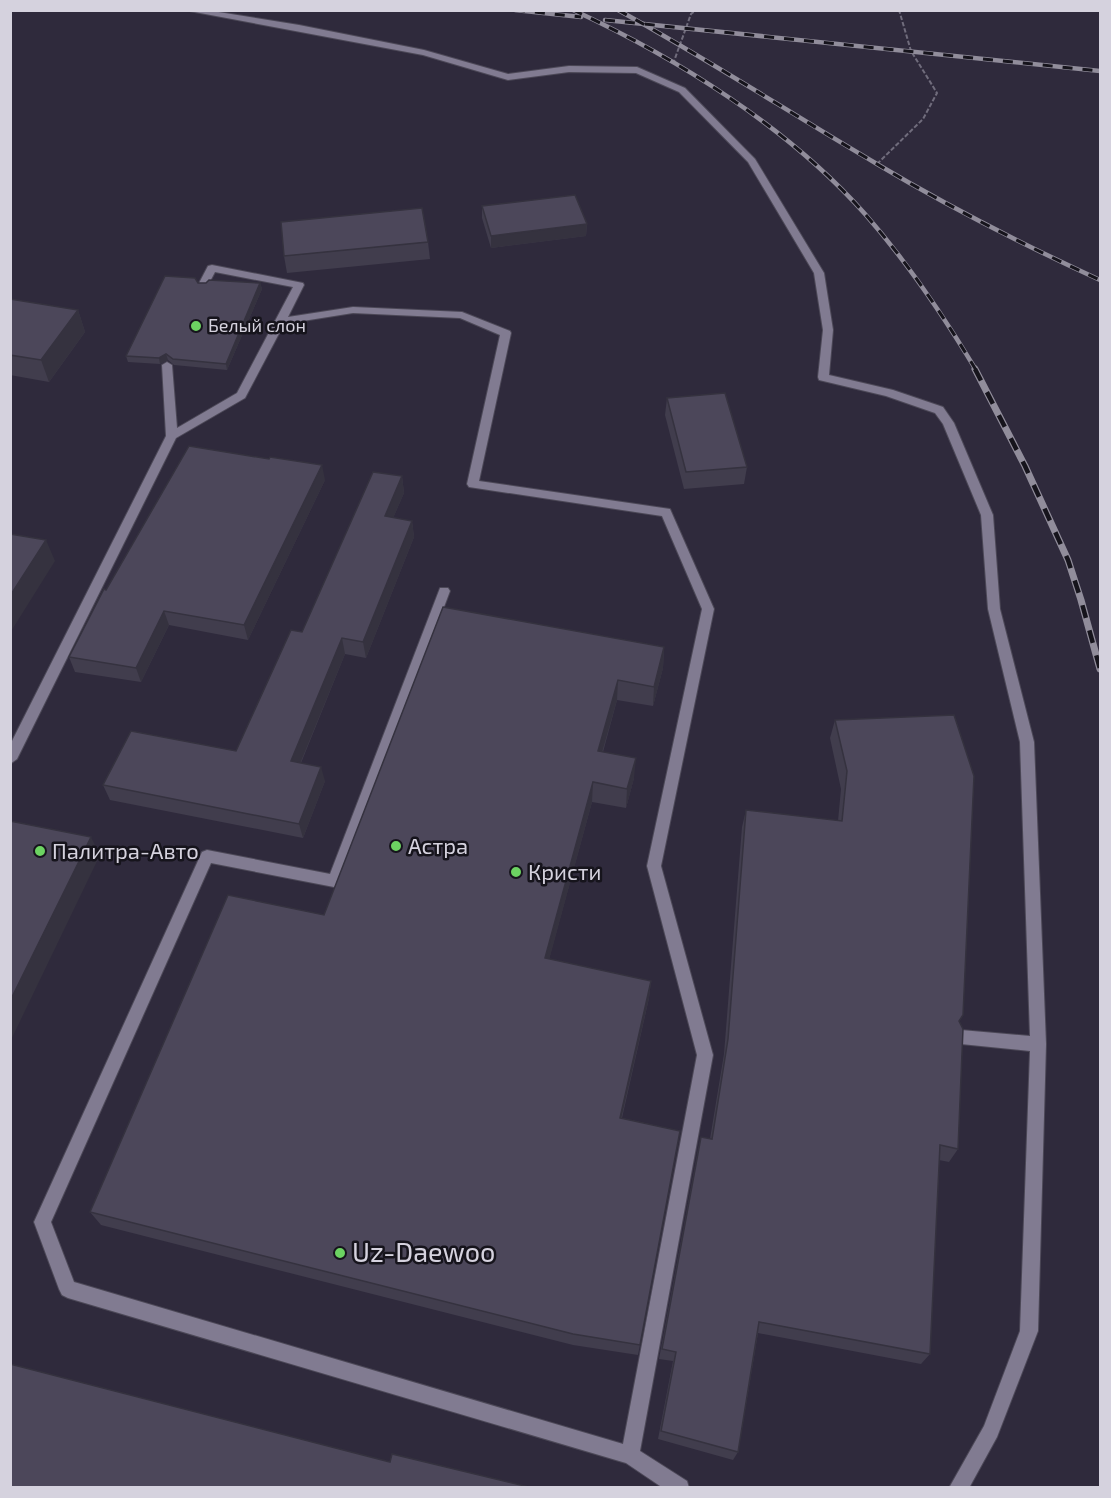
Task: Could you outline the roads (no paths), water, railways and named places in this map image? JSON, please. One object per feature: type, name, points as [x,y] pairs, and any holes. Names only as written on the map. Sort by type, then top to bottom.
[{"type":"lane","points":[[188,10],[424,52],[508,76],[569,69],[637,70],[682,90],[752,161],[819,273],[828,330],[823,377],[890,393],[939,410],[948,423],[987,515],[994,609],[1027,742],[1038,1044],[1029,1331],[991,1431],[958,1488]]},
{"type":"lane","points":[[172,436],[241,395],[299,285],[212,268],[203,285]]},
{"type":"lane","points":[[280,321],[353,310],[462,315],[506,333],[473,484],[666,512],[708,609],[654,866],[705,1055],[630,1455]]},
{"type":"lane","points":[[10,759],[172,436],[167,365]]},
{"type":"lane","points":[[444,591],[334,881],[207,856],[42,1222],[68,1289],[630,1455],[680,1488]]},
{"type":"lane","points":[[961,1037],[1038,1044]]},
{"type":"railway","points":[[515,10],[581,17]]},
{"type":"railway","points":[[573,10],[652,50],[691,73],[767,124],[802,153],[865,214],[896,251],[938,309],[976,370]]},
{"type":"railway","points":[[618,10],[642,24]]},
{"type":"railway","points":[[605,20],[642,24]]},
{"type":"railway","points":[[642,24],[1100,71]]},
{"type":"railway","points":[[642,24],[932,195],[1100,280]]},
{"type":"railway","points":[[975,369],[1025,466],[1068,560],[1100,669]]},
{"type":"place","name":"Белый слон","points":[[196,326]]},
{"type":"place","name":"Астра","points":[[396,846]]},
{"type":"place","name":"Палитра-Авто","points":[[40,851]]},
{"type":"place","name":"Кристи","points":[[516,872]]},
{"type":"place","name":"Uz-Daewoo","points":[[340,1253]]}]
